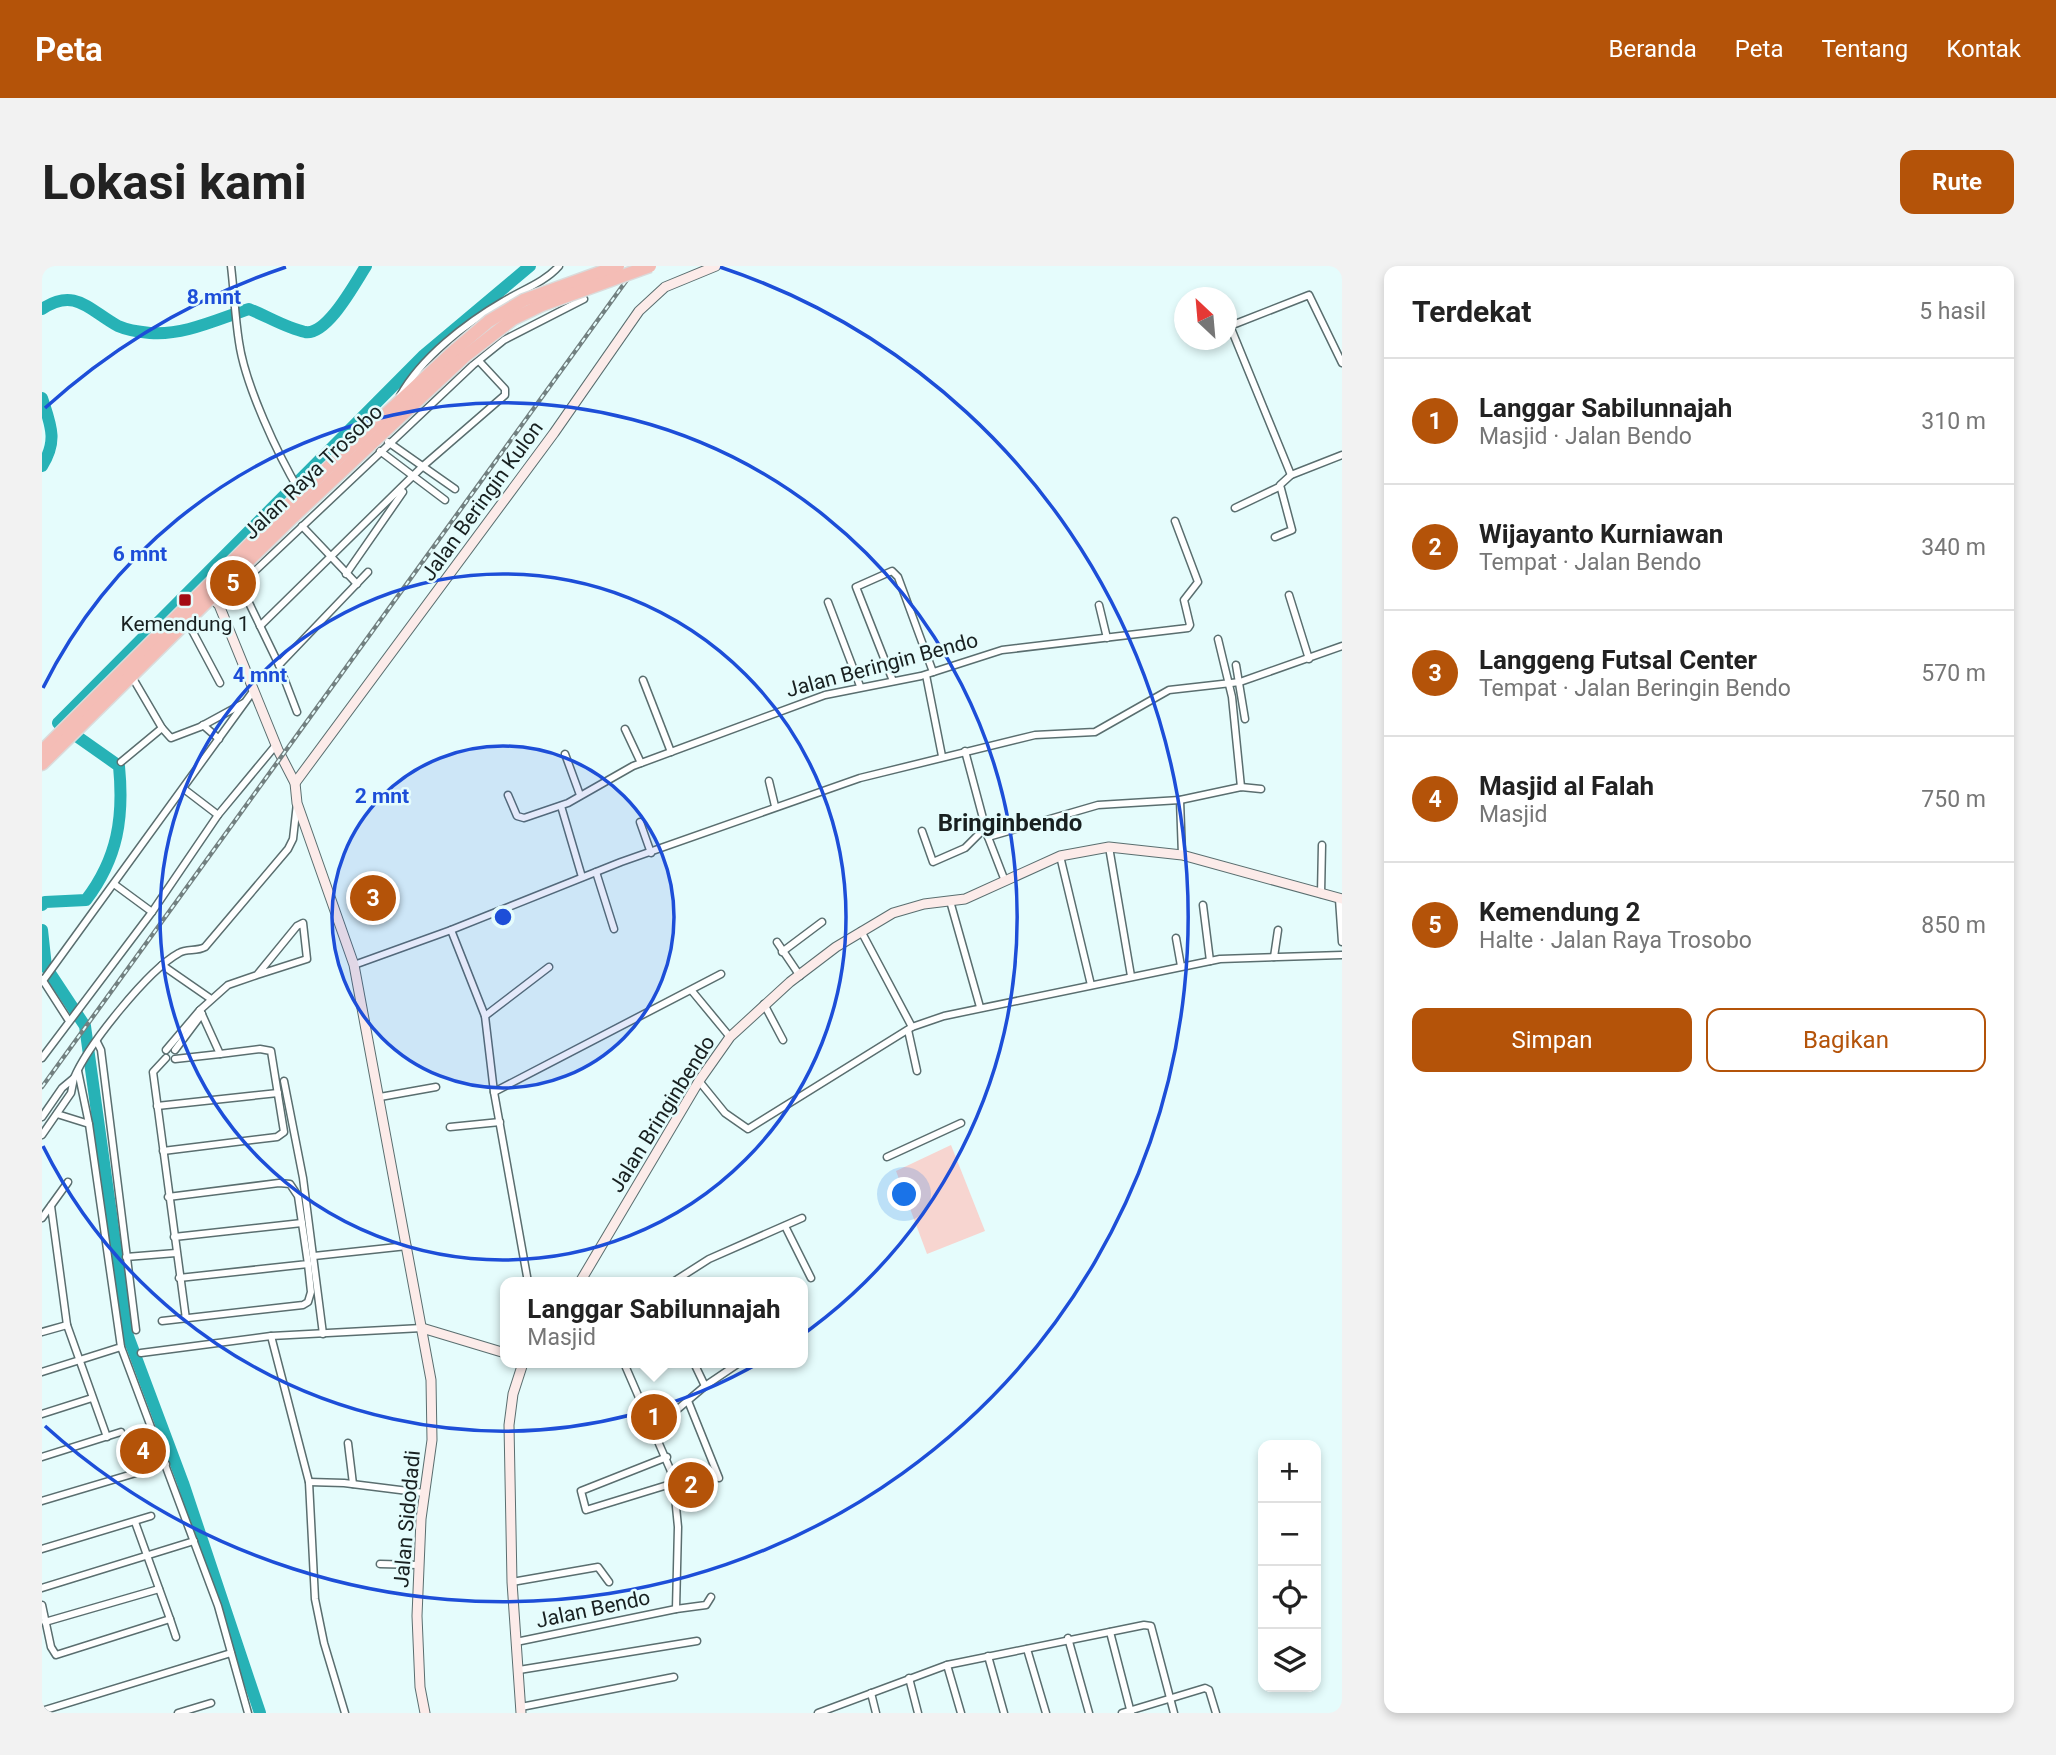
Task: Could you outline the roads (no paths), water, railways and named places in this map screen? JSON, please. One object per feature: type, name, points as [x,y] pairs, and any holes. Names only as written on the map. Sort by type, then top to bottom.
[{"type":"highway","name":"Jalan Raya Trosobo","points":[[42,751],[131,675],[187,621],[239,579],[379,443],[489,321],[524,300],[618,266]]},
{"type":"highway","name":"Jalan Raya Trosobo","points":[[42,764],[67,732],[298,488],[396,403],[460,353],[513,319],[541,304],[650,266]]},
{"type":"street","points":[[232,266],[239,342],[246,370],[287,472],[298,488]]},
{"type":"street","name":"Jalan Beringin Kulon","points":[[295,783],[554,433],[639,311],[665,287],[716,266]]},
{"type":"street","points":[[396,403],[409,380],[451,340],[488,311],[557,269],[569,306]]},
{"type":"street","points":[[1291,475],[1230,326],[1309,295],[1342,363]]},
{"type":"street","points":[[297,712],[279,665],[239,579],[302,526],[379,443],[478,361],[523,328],[584,299]]},
{"type":"street","points":[[346,574],[423,466],[505,395],[505,389],[478,361]]},
{"type":"street","points":[[379,443],[423,466],[455,489]]},
{"type":"street","points":[[379,443],[413,478],[445,500]]},
{"type":"street","points":[[1235,509],[1279,487],[1291,475],[1342,455]]},
{"type":"street","points":[[260,626],[413,478]]},
{"type":"street","points":[[1275,537],[1289,533],[1292,527],[1279,487]]},
{"type":"street","name":"Jalan Beringin Bendo","points":[[508,795],[520,818],[561,806],[641,763],[814,699],[860,686],[930,673],[1002,650],[1189,627],[1184,600],[1198,582],[1175,521]]},
{"type":"street","points":[[302,526],[356,584]]},
{"type":"street","points":[[279,665],[368,572]]},
{"type":"street","points":[[893,681],[856,587],[892,572],[898,577],[930,673],[942,757]]},
{"type":"street","points":[[1289,595],[1309,659]]},
{"type":"street","points":[[42,1116],[74,1078],[90,1049],[162,965],[182,951],[196,951],[205,947],[288,849],[293,839],[297,803],[295,783],[276,745],[255,689],[215,601]]},
{"type":"street","points":[[828,602],[860,686]]},
{"type":"street","points":[[1099,605],[1107,638]]},
{"type":"street","points":[[187,621],[220,683]]},
{"type":"street","points":[[1218,639],[1230,684],[1241,787]]},
{"type":"street","points":[[297,803],[354,965],[452,930],[582,877],[775,806],[860,778],[1035,735],[1095,732],[1169,690],[1240,682],[1342,646]]},
{"type":"street","points":[[1236,665],[1245,719]]},
{"type":"street","points":[[131,675],[162,728],[168,736],[174,738],[245,702]]},
{"type":"street","points":[[643,680],[671,752]]},
{"type":"street","points":[[69,1021],[46,977],[255,689]]},
{"type":"street","points":[[202,725],[219,739]]},
{"type":"street","points":[[121,762],[162,728]]},
{"type":"street","points":[[625,729],[641,763]]},
{"type":"street","points":[[42,1058],[152,912],[219,815],[276,745]]},
{"type":"street","points":[[965,751],[985,828],[1005,881]]},
{"type":"street","points":[[565,754],[580,795]]},
{"type":"street","points":[[769,780],[775,806]]},
{"type":"street","points":[[988,837],[1098,805],[1181,800],[1241,787],[1261,789]]},
{"type":"street","points":[[184,789],[219,815]]},
{"type":"street","points":[[1181,800],[1182,855]]},
{"type":"street","points":[[561,806],[582,877]]},
{"type":"street","points":[[640,822],[651,853]]},
{"type":"street","points":[[922,831],[933,862],[965,848],[985,828]]},
{"type":"street","points":[[1321,894],[1322,845]]},
{"type":"street","points":[[1109,848],[1132,976]]},
{"type":"street","name":"Jalan Bringinbendo","points":[[589,1277],[699,1081],[730,1037],[764,1004],[861,931],[907,907],[981,893],[1060,856],[1109,848],[1182,855],[1341,899]]},
{"type":"street","points":[[1060,856],[1091,985]]},
{"type":"street","points":[[596,872],[614,929]]},
{"type":"street","points":[[114,884],[152,912]]},
{"type":"street","points":[[1341,899],[1342,942]]},
{"type":"street","points":[[950,901],[980,1007]]},
{"type":"street","points":[[1203,905],[1210,961]]},
{"type":"street","points":[[782,952],[822,922]]},
{"type":"street","points":[[186,1319],[153,1072],[211,999],[228,985],[307,959],[303,923],[297,926],[257,975]]},
{"type":"street","points":[[452,930],[485,1016],[494,1092],[527,1277]]},
{"type":"street","points":[[1274,957],[1278,930]]},
{"type":"street","points":[[861,931],[910,1029],[917,1071]]},
{"type":"street","points":[[1176,938],[1181,966]]},
{"type":"street","points":[[777,942],[800,976]]},
{"type":"street","points":[[699,1081],[725,1113],[748,1129],[910,1029],[980,1007],[1210,961],[1342,954]]},
{"type":"street","points":[[162,965],[211,999]]},
{"type":"street","name":"Jalan Sidodadi","points":[[354,965],[422,1328],[433,1406],[419,1565],[417,1653],[425,1713]]},
{"type":"street","points":[[485,1016],[550,967]]},
{"type":"street","points":[[494,1092],[721,974]]},
{"type":"street","points":[[692,991],[730,1037]]},
{"type":"street","points":[[764,1004],[783,1040]]},
{"type":"street","points":[[166,1054],[175,1050],[202,1010]]},
{"type":"street","points":[[202,1010],[220,1054]]},
{"type":"street","points":[[97,1042],[101,1050],[136,1330]]},
{"type":"street","points":[[163,1151],[277,1138],[285,1128],[273,1055],[269,1049],[175,1059],[166,1054]]},
{"type":"street","points":[[175,1050],[175,1059]]},
{"type":"street","points":[[78,1070],[89,1124],[121,1347],[218,1606],[248,1713]]},
{"type":"street","points":[[42,1135],[73,1088],[74,1078]]},
{"type":"street","points":[[284,1081],[314,1256],[323,1334]]},
{"type":"street","points":[[380,1097],[436,1087]]},
{"type":"street","points":[[157,1106],[278,1093]]},
{"type":"street","points":[[54,1100],[63,1105]]},
{"type":"street","points":[[57,1114],[89,1124]]},
{"type":"street","points":[[450,1127],[500,1122]]},
{"type":"street","points":[[887,1157],[961,1123]]},
{"type":"street","points":[[42,1218],[68,1182]]},
{"type":"street","points":[[162,1321],[303,1305],[308,1302],[311,1292],[298,1196],[287,1183],[168,1197]]},
{"type":"street","points":[[51,1206],[67,1325],[107,1437]]},
{"type":"street","points":[[681,1277],[709,1259],[802,1218]]},
{"type":"street","points":[[174,1237],[302,1223]]},
{"type":"street","points":[[785,1226],[811,1278]]},
{"type":"street","points":[[314,1256],[407,1245]]},
{"type":"street","points":[[126,1257],[176,1252]]},
{"type":"street","points":[[179,1278],[309,1264]]},
{"type":"street","points":[[42,1332],[67,1325]]},
{"type":"street","points":[[141,1353],[271,1336],[422,1328],[500,1351]]},
{"type":"street","points":[[271,1336],[309,1482],[315,1599],[324,1643],[345,1713]]},
{"type":"street","points":[[42,1372],[121,1347]]},
{"type":"street","points":[[521,1368],[513,1394],[509,1425],[512,1582],[521,1710],[674,1677]]},
{"type":"street","name":"Jalan Bendo","points":[[626,1368],[667,1457],[674,1483],[678,1527],[676,1609]]},
{"type":"street","points":[[696,1368],[705,1386]]},
{"type":"street","points":[[653,1430],[705,1386],[732,1368]]},
{"type":"street","points":[[42,1414],[92,1398]]},
{"type":"street","points":[[688,1401],[719,1478]]},
{"type":"street","points":[[42,1457],[121,1432]]},
{"type":"street","points":[[348,1443],[353,1484]]},
{"type":"street","points":[[667,1457],[581,1491],[586,1510],[674,1483]]},
{"type":"street","points":[[42,1502],[166,1464]]},
{"type":"street","points":[[309,1482],[353,1484],[424,1493]]},
{"type":"street","points":[[42,1549],[151,1516]]},
{"type":"street","points":[[135,1522],[176,1637]]},
{"type":"street","points":[[42,1588],[194,1541]]},
{"type":"street","points":[[380,1564],[419,1565]]},
{"type":"street","points":[[512,1582],[598,1567],[601,1567],[609,1582]]},
{"type":"street","points":[[46,1622],[159,1588]]},
{"type":"street","name":"Jalan Bendo","points":[[516,1642],[706,1605],[710,1597]]},
{"type":"street","points":[[42,1605],[51,1647],[56,1655],[170,1619]]},
{"type":"street","points":[[818,1713],[832,1711],[871,1693],[947,1665],[1068,1638],[1151,1626],[1174,1713]]},
{"type":"street","points":[[1110,1632],[1131,1712]]},
{"type":"street","points":[[1068,1638],[1089,1713]]},
{"type":"street","points":[[519,1670],[697,1641]]},
{"type":"street","points":[[1027,1649],[1046,1713]]},
{"type":"street","points":[[42,1711],[231,1653]]},
{"type":"street","points":[[988,1657],[1004,1713]]},
{"type":"street","points":[[947,1665],[961,1713]]},
{"type":"street","points":[[909,1678],[918,1713]]},
{"type":"street","points":[[1122,1713],[1207,1688],[1216,1713]]},
{"type":"street","points":[[871,1693],[876,1713]]},
{"type":"street","points":[[178,1713],[200,1710],[211,1703]]},
{"type":"waterway","points":[[42,309],[64,300],[73,300],[122,327],[162,333],[200,326],[249,309],[298,330],[313,331],[322,326],[340,307],[366,266]]},
{"type":"waterway","points":[[42,905],[45,902],[86,900],[112,853],[119,820],[119,766],[58,723],[424,355],[530,266]]},
{"type":"waterway","points":[[42,398],[51,433],[50,448],[42,466]]},
{"type":"waterway","points":[[42,930],[46,967],[85,1026],[128,1336],[183,1483],[260,1713]]},
{"type":"railway","points":[[42,1087],[637,266]]},
{"type":"place","name":"Kemendung 2","points":[[233,583]]},
{"type":"place","name":"Kemendung 1","points":[[185,600]]},
{"type":"place","name":"Langgeng Futsal Center","points":[[373,898]]},
{"type":"place","name":"Langgar Sabilunnajah","points":[[654,1417]]},
{"type":"place","name":"Masjid al Falah","points":[[143,1451]]},
{"type":"place","name":"Wijayanto Kurniawan","points":[[691,1485]]},
{"type":"district","name":"Bringinbendo","points":[[1010,823]]}]
